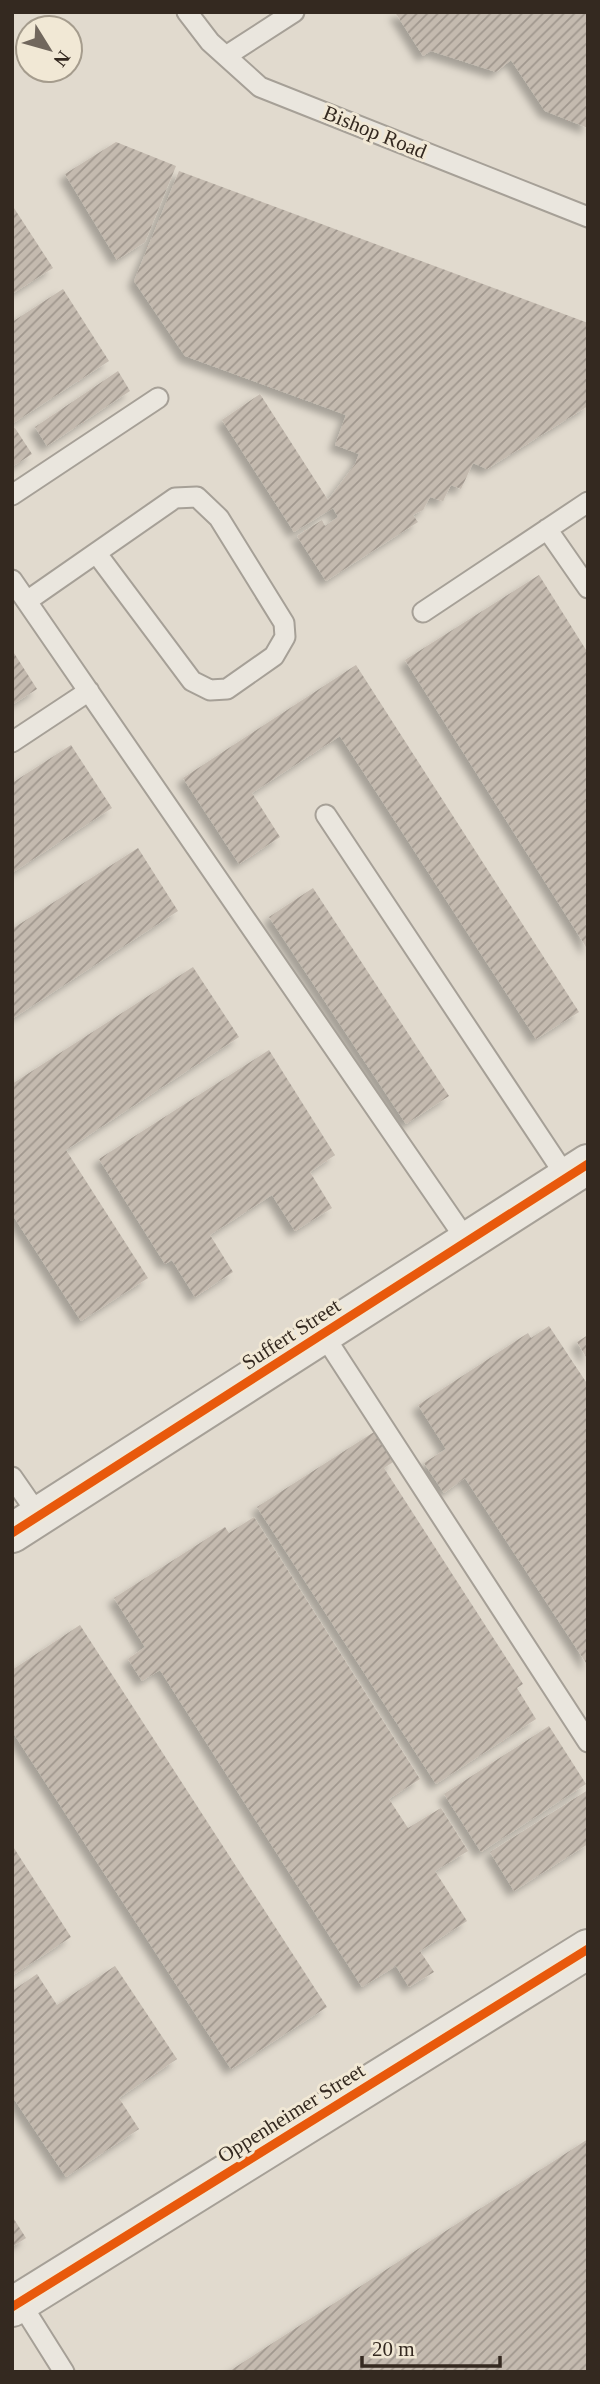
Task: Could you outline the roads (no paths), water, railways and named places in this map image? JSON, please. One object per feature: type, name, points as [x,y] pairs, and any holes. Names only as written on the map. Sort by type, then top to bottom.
[{"type":"street","name":"Suffert Street","points":[[26,1525],[577,1171]]},
{"type":"street","name":"Oppenheimer Street","points":[[16,2305],[588,1949]]},
{"type":"lane","name":"Bishop Road","points":[[187,12],[226,56],[260,87],[588,216]]},
{"type":"lane","points":[[226,56],[293,12]]},
{"type":"lane","points":[[12,495],[158,398]]},
{"type":"lane","points":[[27,601],[175,498],[197,497],[219,518],[284,622],[285,637],[274,656],[227,689],[210,690],[192,681],[97,554]]},
{"type":"lane","points":[[423,612],[588,502]]},
{"type":"lane","points":[[547,530],[588,588]]},
{"type":"lane","points":[[12,580],[467,1241]]},
{"type":"lane","points":[[12,742],[89,691]]},
{"type":"lane","points":[[327,815],[577,1171]]},
{"type":"lane","points":[[323,1334],[588,1742]]},
{"type":"lane","points":[[12,1477],[26,1525]]},
{"type":"lane","points":[[16,2305],[64,2372]]}]
